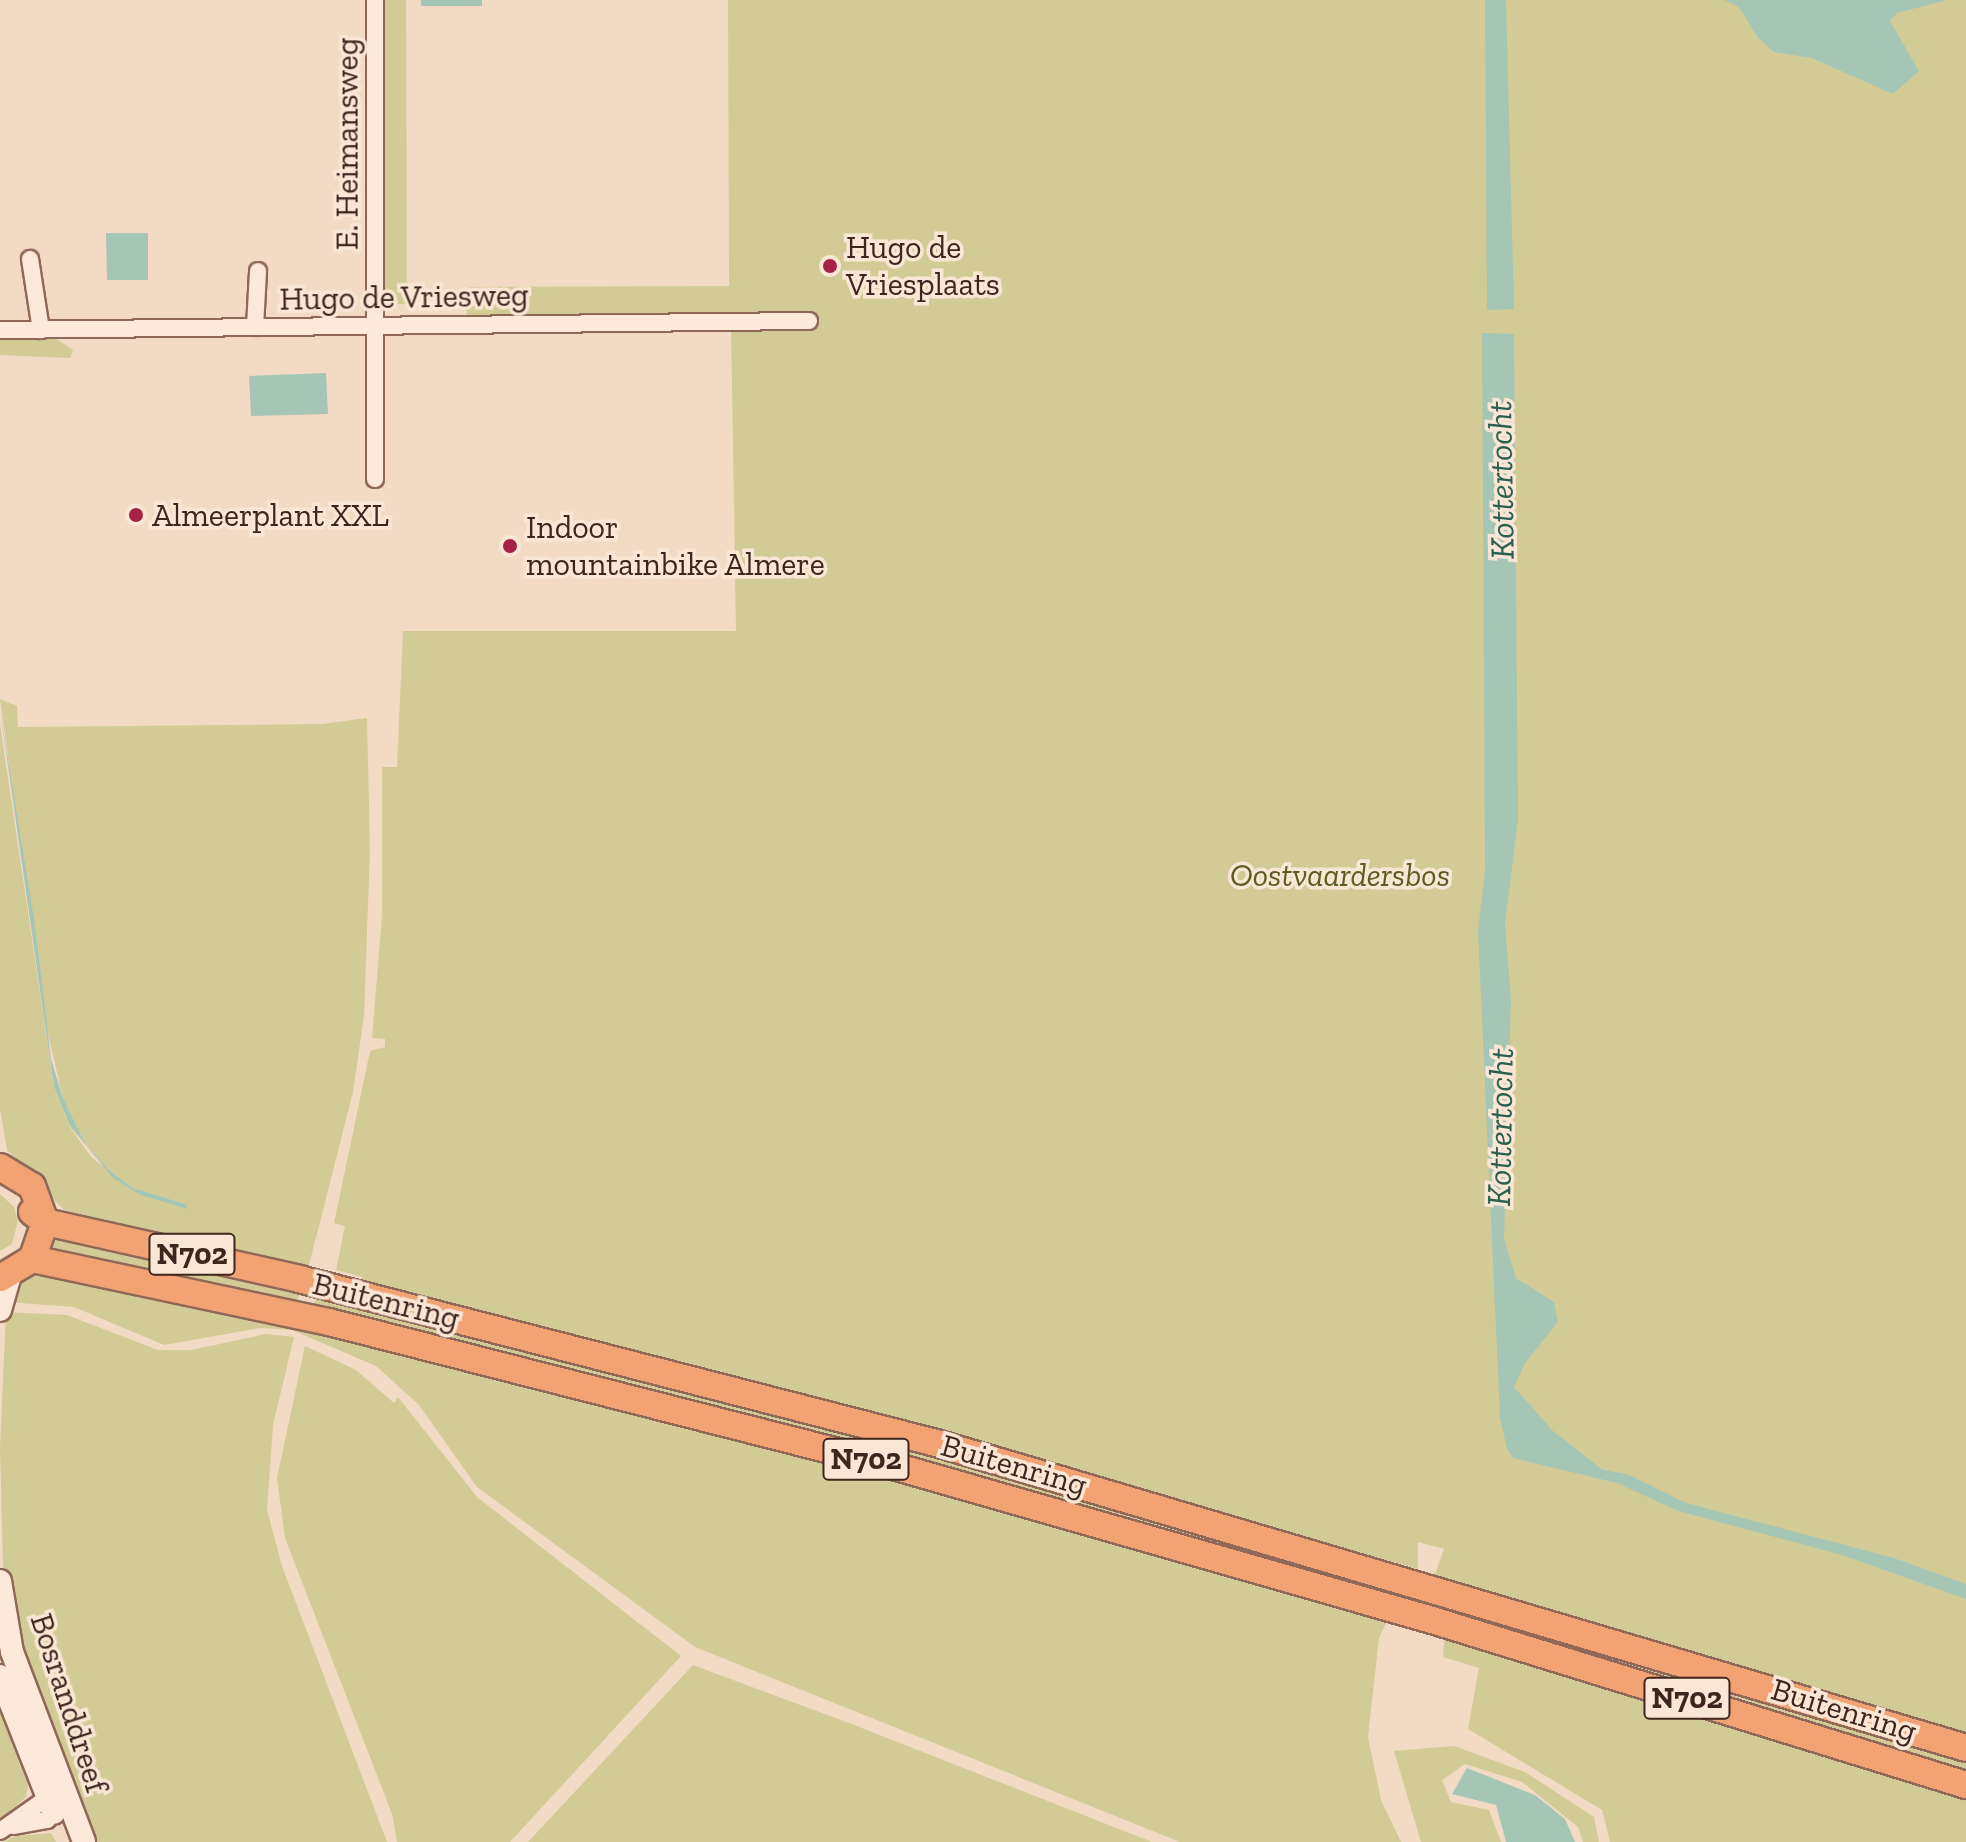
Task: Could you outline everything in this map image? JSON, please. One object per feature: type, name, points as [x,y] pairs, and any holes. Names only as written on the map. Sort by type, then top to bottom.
[{"type":"highway","name":"N702","points":[[0,1167],[26,1180],[40,1214]]},
{"type":"highway","name":"N702","points":[[0,1179],[21,1192],[40,1214]]},
{"type":"highway","name":"Buitenring","points":[[40,1214],[936,1443],[1966,1748]]},
{"type":"highway","points":[[3,1274],[32,1259],[40,1214]]},
{"type":"highway","points":[[3,1274],[27,1246],[40,1214]]},
{"type":"highway","name":"Buitenring","points":[[32,1259],[248,1302],[897,1467],[1420,1617],[1966,1785]]},
{"type":"main road","points":[[0,1310],[3,1274]]},
{"type":"main road","name":"Bosranddreef","points":[[0,1581],[12,1652],[68,1842]]},
{"type":"main road","name":"Bosranddreef","points":[[0,1676],[56,1804],[84,1842]]},
{"type":"street","name":"E. Heimansweg","points":[[375,0],[375,479]]},
{"type":"street","points":[[30,259],[41,330]]},
{"type":"street","points":[[255,327],[258,271]]},
{"type":"street","name":"Hugo de Vriesweg","points":[[0,330],[809,321]]},
{"type":"street","points":[[6,1829],[56,1804]]},
{"type":"green space","points":[[379,0],[406,0],[407,304],[386,304],[380,299]]},
{"type":"green space","name":"Oostvaardersbos","points":[[728,0],[1966,0],[1966,1739],[1434,1577],[1444,1549],[1418,1542],[1418,1569],[1029,1459],[360,1282],[363,1277],[336,1270],[345,1226],[334,1223],[370,1051],[385,1047],[385,1039],[372,1038],[382,916],[382,767],[397,767],[403,631],[736,631],[731,325],[466,318],[469,287],[729,286]]},
{"type":"green space","points":[[52,336],[73,350],[70,358],[0,355],[0,337]]},
{"type":"green space","points":[[0,699],[17,706],[18,727],[322,724],[367,718],[370,849],[364,1016],[353,1092],[307,1273],[64,1210],[7,1150],[0,1109],[0,724],[54,1087],[70,1127],[91,1157],[141,1195],[186,1204],[133,1188],[109,1170],[86,1145],[63,1098],[44,1017]]},
{"type":"green space","points":[[0,1194],[14,1207],[18,1221],[12,1244],[0,1251]]},
{"type":"green space","points":[[53,1227],[301,1285],[297,1305],[49,1252]]},
{"type":"green space","points":[[40,1268],[112,1278],[1045,1519],[1389,1617],[1379,1638],[1368,1737],[1381,1800],[1401,1842],[1180,1842],[695,1647],[477,1487],[419,1405],[376,1366],[292,1330],[260,1328],[164,1345],[74,1307],[7,1302],[10,1291]]},
{"type":"green space","points":[[318,1290],[810,1417],[1966,1755],[1966,1772],[1636,1672],[314,1306]]},
{"type":"green space","points":[[6,1312],[67,1315],[158,1350],[191,1350],[266,1334],[294,1337],[273,1425],[267,1510],[282,1566],[387,1842],[92,1842],[42,1720],[3,1567],[0,1448]]},
{"type":"green space","points":[[305,1346],[356,1370],[394,1403],[398,1397],[477,1497],[681,1656],[510,1842],[397,1842],[392,1814],[285,1538],[277,1478]]},
{"type":"green space","points":[[1445,1632],[1966,1792],[1966,1842],[1610,1842],[1602,1810],[1468,1729],[1479,1668],[1443,1657]]},
{"type":"green space","points":[[693,1665],[849,1723],[1152,1842],[528,1842]]},
{"type":"green space","points":[[0,1713],[28,1785],[26,1797],[0,1820]]},
{"type":"green space","points":[[1454,1746],[1525,1772],[1594,1817],[1599,1842],[1583,1842],[1578,1827],[1522,1782],[1465,1764],[1442,1780],[1451,1802],[1489,1810],[1501,1842],[1421,1842],[1394,1751]]},
{"type":"green space","points":[[51,1833],[56,1842],[3,1842],[16,1836]]},
{"type":"water","points":[[421,0],[482,0],[482,6],[421,6]]},
{"type":"water","points":[[1485,0],[1506,0],[1514,309],[1487,310]]},
{"type":"water","points":[[1724,0],[1947,0],[1897,13],[1890,21],[1919,71],[1893,94],[1812,58],[1774,52],[1758,38],[1739,7]]},
{"type":"water","points":[[106,233],[148,233],[148,280],[107,280]]},
{"type":"water","name":"Kottertocht","points":[[1482,333],[1514,334],[1518,819],[1505,924],[1511,1000],[1504,1239],[1516,1278],[1554,1302],[1558,1322],[1525,1363],[1514,1387],[1553,1431],[1603,1470],[1627,1474],[1686,1503],[1894,1558],[1966,1584],[1966,1599],[1842,1555],[1678,1511],[1617,1483],[1513,1458],[1507,1449],[1500,1418],[1478,930],[1485,871]]},
{"type":"water","points":[[326,373],[328,414],[251,416],[249,376]]},
{"type":"water","points":[[0,710],[35,925],[51,1059],[63,1098],[86,1145],[109,1170],[133,1188],[186,1204],[187,1209],[141,1195],[113,1178],[70,1126],[54,1087]]},
{"type":"water","points":[[1467,1768],[1535,1795],[1565,1819],[1575,1842],[1506,1842],[1496,1805],[1452,1794]]},
{"type":"place","name":"Hugo de Vriesplaats","points":[[830,266]]},
{"type":"place","name":"Almeerplant XXL","points":[[136,515]]},
{"type":"place","name":"Indoor mountainbike Almere","points":[[510,546]]}]
